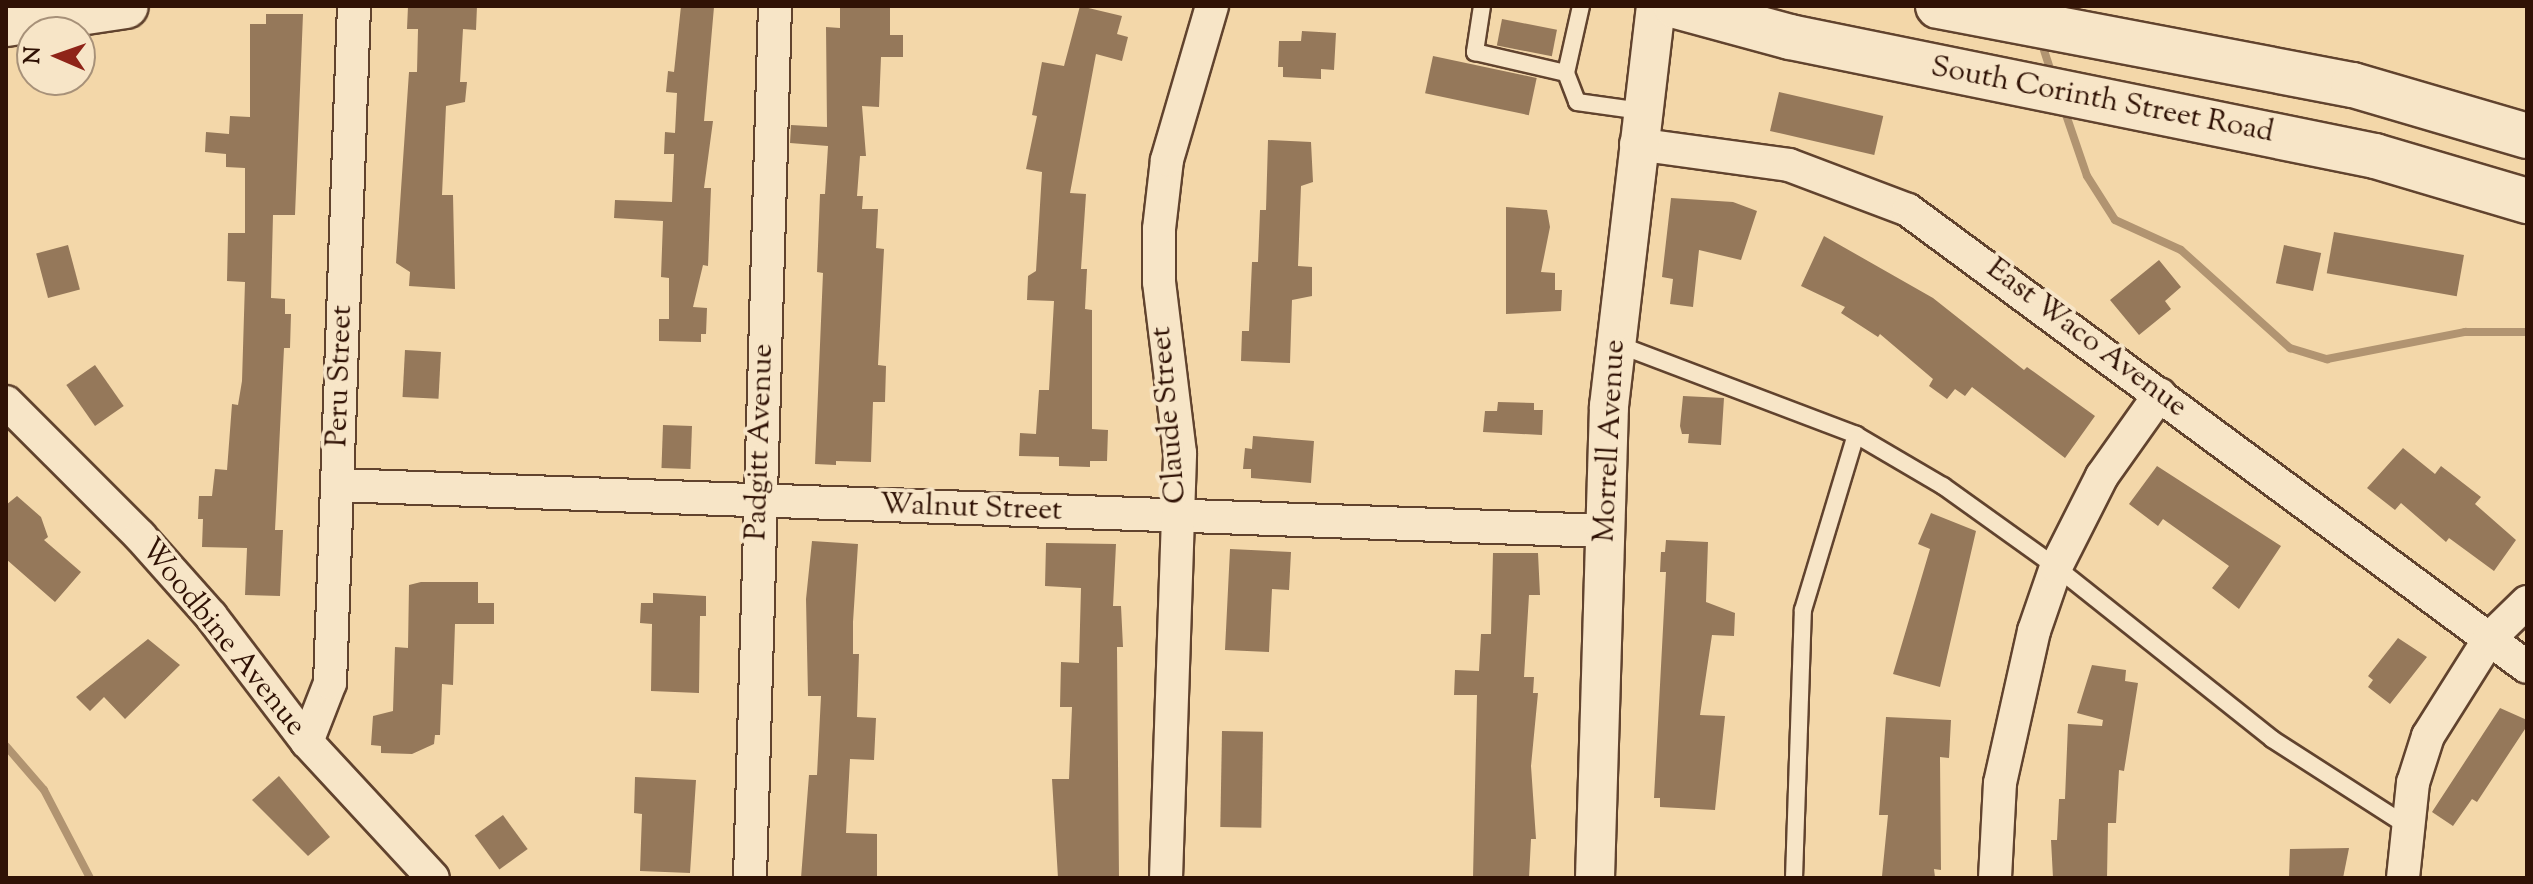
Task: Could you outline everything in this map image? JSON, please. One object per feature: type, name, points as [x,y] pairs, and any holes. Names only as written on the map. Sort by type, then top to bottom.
[{"type":"main road","points":[[6,24],[126,6]]},
{"type":"main road","name":"South Corinth Street Road","points":[[1676,6],[1790,37],[2375,156],[2527,201]]},
{"type":"main road","name":"South Corinth Street Road","points":[[1951,9],[2187,55],[2237,60],[2353,85],[2527,136]]},
{"type":"main road","points":[[2222,125],[2237,60]]},
{"type":"street","name":"Peru Street","points":[[307,742],[330,683],[354,6]]},
{"type":"street","name":"Padgitt Avenue","points":[[750,878],[775,6]]},
{"type":"street","name":"Claude Street","points":[[1166,878],[1180,453],[1159,282],[1159,229],[1167,160],[1212,6]]},
{"type":"street","name":"Morrell Avenue","points":[[1595,878],[1605,531],[1615,344],[1656,6]]},
{"type":"street","name":"East Waco Avenue","points":[[1639,127],[1789,165],[1908,210],[2527,667]]},
{"type":"street","points":[[1995,878],[2000,783],[2011,717],[2056,567],[2102,476],[2160,394]]},
{"type":"street","name":"Woodbine Avenue","points":[[6,402],[211,616],[307,742],[433,878]]},
{"type":"street","name":"Walnut Street","points":[[337,485],[1605,531]]},
{"type":"street","points":[[2403,878],[2406,825],[2428,736],[2489,639],[2527,602]]},
{"type":"lane","points":[[1482,6],[1475,52],[1566,73]]},
{"type":"lane","points":[[1581,6],[1566,73],[1577,102],[1639,127]]},
{"type":"lane","points":[[1615,344],[1856,435],[1943,486],[2056,567],[2272,739],[2406,825]]},
{"type":"lane","points":[[1794,878],[1803,610],[1856,435]]},
{"type":"building","points":[[408,6],[477,6],[476,30],[463,29],[460,82],[467,82],[465,102],[446,106],[442,195],[453,195],[455,289],[409,286],[410,272],[396,263],[409,72],[417,72],[418,29],[407,29]]},
{"type":"building","points":[[681,6],[714,7],[704,121],[713,121],[704,188],[711,188],[708,266],[703,265],[693,307],[707,308],[706,334],[701,334],[701,342],[659,341],[659,319],[669,319],[669,278],[661,277],[663,221],[614,218],[615,200],[672,202],[674,154],[664,154],[665,132],[675,133],[677,93],[666,92],[668,71],[674,72]]},
{"type":"building","points":[[840,6],[890,6],[890,35],[903,35],[903,57],[881,57],[879,107],[862,106],[866,156],[860,156],[857,196],[863,196],[862,209],[878,209],[876,248],[884,249],[878,365],[886,366],[885,402],[873,402],[871,462],[836,461],[836,465],[815,464],[823,273],[817,272],[820,194],[825,194],[828,146],[790,143],[791,125],[827,127],[826,27],[840,28]]},
{"type":"building","points":[[1080,6],[1122,16],[1117,34],[1128,37],[1122,61],[1096,54],[1070,193],[1086,194],[1081,269],[1087,269],[1085,309],[1092,310],[1092,429],[1108,430],[1107,461],[1090,461],[1090,467],[1059,466],[1059,457],[1019,456],[1020,433],[1036,434],[1039,390],[1049,390],[1054,301],[1027,300],[1028,276],[1036,271],[1042,172],[1026,169],[1037,116],[1032,115],[1042,62],[1064,66]]},
{"type":"building","points":[[266,14],[303,14],[295,215],[273,215],[271,298],[285,299],[285,314],[291,314],[290,348],[284,348],[275,530],[283,530],[280,596],[245,595],[247,548],[202,547],[203,519],[198,519],[199,496],[212,496],[215,469],[227,470],[232,404],[238,405],[242,381],[245,282],[227,281],[228,233],[245,233],[245,168],[226,167],[226,154],[205,152],[206,132],[229,134],[230,116],[250,117],[250,24],[266,24]]},
{"type":"building","points":[[1502,19],[1557,30],[1552,56],[1497,46]]},
{"type":"building","points":[[1302,31],[1336,33],[1334,70],[1321,69],[1321,79],[1283,77],[1283,67],[1278,67],[1279,41],[1301,41]]},
{"type":"building","points":[[1433,56],[1537,78],[1529,115],[1425,93]]},
{"type":"building","points":[[1779,92],[1883,116],[1874,155],[1770,131]]},
{"type":"building","points":[[1268,140],[1311,142],[1313,182],[1301,186],[1298,266],[1312,267],[1312,296],[1292,300],[1290,363],[1241,361],[1242,331],[1249,331],[1252,262],[1258,262],[1260,210],[1266,210]]},
{"type":"building","points":[[1671,198],[1733,202],[1757,211],[1741,260],[1699,250],[1693,307],[1670,304],[1673,279],[1662,277]]},
{"type":"building","points":[[1506,207],[1547,210],[1550,227],[1541,272],[1555,273],[1555,290],[1562,290],[1561,311],[1506,314]]},
{"type":"building","points":[[2334,232],[2464,255],[2457,296],[2327,273]]},
{"type":"building","points":[[1824,236],[1933,298],[2024,370],[2027,367],[2095,416],[2065,458],[1972,387],[1965,396],[1955,389],[1947,399],[1929,386],[1933,379],[1880,334],[1878,337],[1841,313],[1845,307],[1801,286]]},
{"type":"building","points":[[68,245],[80,289],[48,298],[36,254]]},
{"type":"building","points":[[2284,245],[2321,253],[2313,291],[2276,283]]},
{"type":"building","points":[[2159,260],[2181,287],[2165,301],[2171,309],[2139,335],[2110,300]]},
{"type":"building","points":[[405,350],[441,352],[438,399],[403,397]]},
{"type":"building","points":[[95,365],[124,406],[95,426],[66,385]]},
{"type":"building","points":[[1683,396],[1724,398],[1721,445],[1688,443],[1689,434],[1682,434],[1680,426]]},
{"type":"building","points":[[1498,402],[1534,403],[1534,410],[1543,410],[1542,435],[1483,432],[1485,411],[1497,411]]},
{"type":"building","points":[[663,425],[692,426],[690,469],[661,468]]},
{"type":"building","points":[[1253,436],[1314,441],[1311,483],[1251,478],[1251,469],[1243,469],[1245,448],[1252,449]]},
{"type":"building","points":[[2403,448],[2435,474],[2441,466],[2481,497],[2475,504],[2516,540],[2494,571],[2449,538],[2446,542],[2401,503],[2395,510],[2367,488]]},
{"type":"building","points":[[2157,466],[2281,546],[2239,609],[2212,588],[2229,566],[2163,519],[2158,526],[2129,504]]},
{"type":"building","points":[[17,496],[41,517],[48,537],[44,540],[81,572],[55,602],[6,559],[6,505]]},
{"type":"building","points":[[1931,513],[1976,531],[1940,687],[1893,674],[1930,549],[1918,544]]},
{"type":"building","points":[[1666,540],[1708,542],[1706,602],[1735,613],[1734,636],[1712,635],[1700,715],[1725,716],[1715,810],[1660,807],[1660,798],[1654,798],[1666,572],[1660,572],[1661,552],[1665,552]]},
{"type":"building","points":[[812,541],[858,544],[853,622],[853,654],[859,654],[857,717],[876,718],[874,760],[850,759],[846,833],[877,834],[877,878],[801,878],[809,775],[817,775],[821,696],[808,696],[806,599]]},
{"type":"building","points":[[1046,543],[1116,544],[1113,606],[1121,606],[1123,647],[1117,647],[1119,878],[1058,878],[1052,779],[1069,779],[1072,707],[1060,707],[1061,662],[1079,663],[1081,588],[1045,586]]},
{"type":"building","points":[[1230,549],[1291,552],[1289,590],[1272,589],[1269,652],[1225,650]]},
{"type":"building","points":[[1493,553],[1538,553],[1540,595],[1529,595],[1524,677],[1534,677],[1533,693],[1538,693],[1531,766],[1536,839],[1531,839],[1529,878],[1473,878],[1477,695],[1454,695],[1455,670],[1479,671],[1481,634],[1491,634]]},
{"type":"building","points":[[421,582],[478,582],[478,603],[494,603],[494,624],[455,624],[453,685],[442,684],[440,735],[435,735],[434,744],[412,754],[381,753],[381,746],[371,745],[373,716],[393,711],[395,647],[408,648],[409,585]]},
{"type":"building","points":[[653,593],[706,596],[706,616],[700,616],[699,693],[651,691],[652,624],[640,623],[641,603],[653,603]]},
{"type":"building","points":[[2398,638],[2427,657],[2390,704],[2368,687],[2373,680],[2368,676]]},
{"type":"building","points":[[148,639],[180,665],[125,719],[104,697],[90,711],[76,697]]},
{"type":"building","points":[[2092,665],[2126,670],[2125,681],[2138,683],[2124,771],[2119,770],[2116,823],[2108,823],[2107,878],[2053,878],[2051,840],[2057,840],[2059,799],[2065,799],[2068,724],[2102,726],[2103,720],[2077,713]]},
{"type":"building","points":[[2500,708],[2527,720],[2527,726],[2477,802],[2472,799],[2453,826],[2432,812]]},
{"type":"building","points":[[1886,717],[1951,720],[1949,758],[1940,757],[1941,870],[1934,869],[1935,877],[1882,876],[1888,815],[1879,815]]},
{"type":"building","points":[[1222,731],[1263,732],[1261,828],[1220,827]]},
{"type":"building","points":[[279,776],[330,837],[308,856],[252,800]]},
{"type":"building","points":[[635,777],[696,780],[690,873],[640,871],[642,814],[634,813]]},
{"type":"building","points":[[503,815],[528,849],[499,870],[475,836]]},
{"type":"building","points":[[2349,848],[2343,878],[2289,878],[2290,849]]},
{"type":"waterway","points":[[2041,41],[2053,78]]},
{"type":"waterway","points":[[2063,106],[2087,176],[2115,220],[2181,250],[2290,348],[2327,359],[2465,332],[2527,332]]},
{"type":"waterway","points":[[6,746],[44,790],[90,878]]}]
